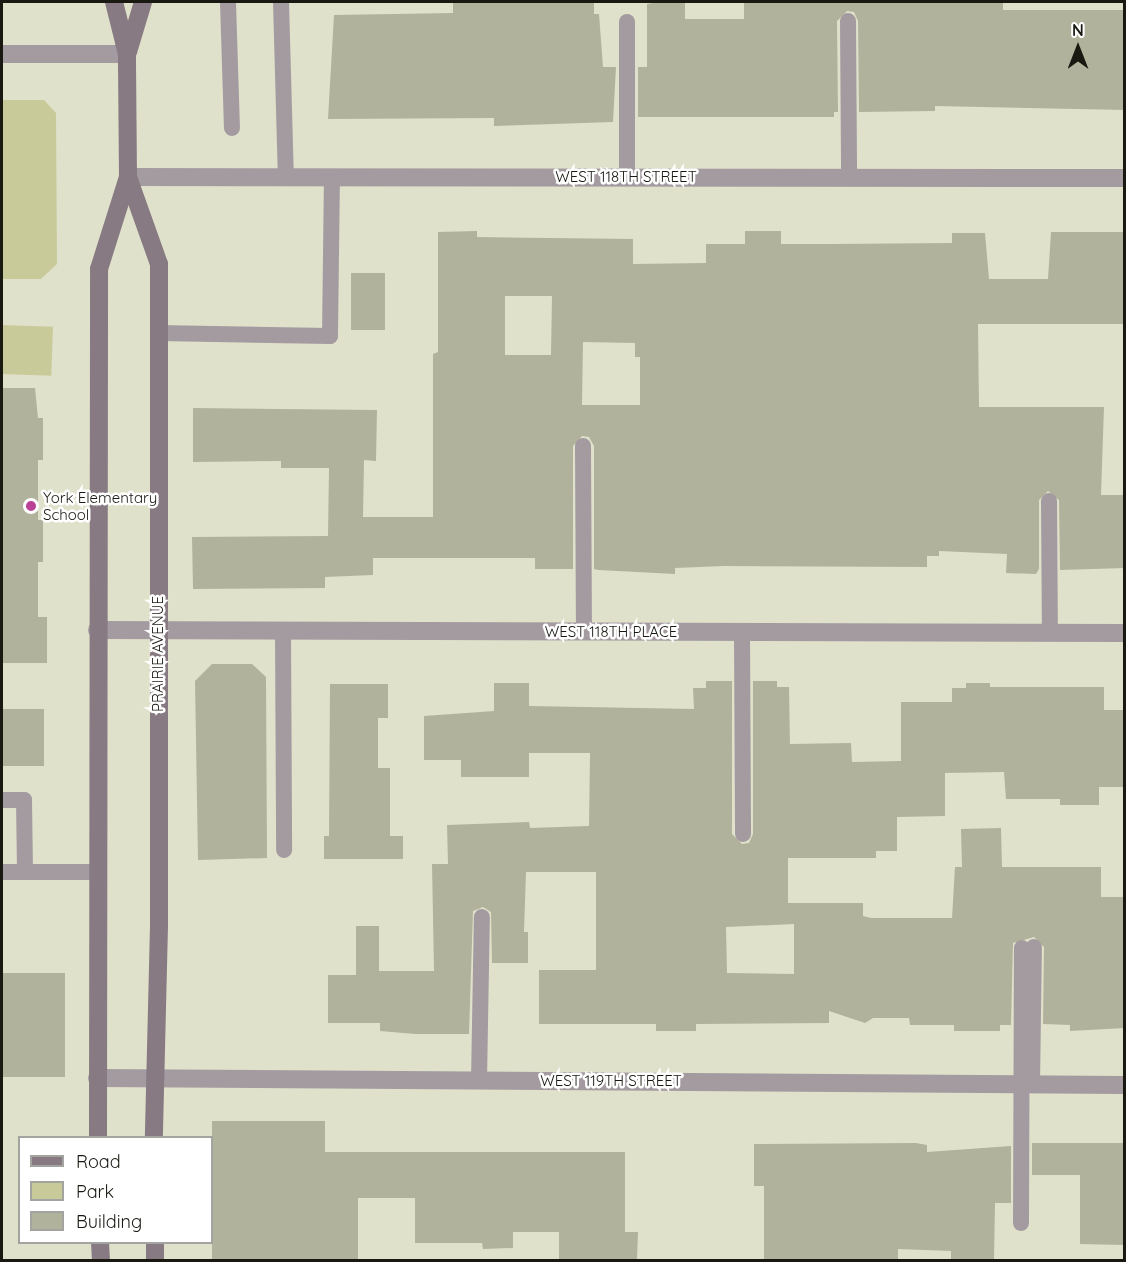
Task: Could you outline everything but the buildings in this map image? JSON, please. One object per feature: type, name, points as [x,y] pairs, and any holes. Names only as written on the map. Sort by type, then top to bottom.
[{"type":"main road","name":"PRAIRIE AVENUE","points":[[98,1136],[99,269],[128,177],[127,54],[114,2]]},
{"type":"main road","name":"PRAIRIE AVENUE","points":[[127,54],[143,2]]},
{"type":"main road","name":"PRAIRIE AVENUE","points":[[128,177],[159,264],[154,1136]]},
{"type":"main road","points":[[100,1244],[100,1260]]},
{"type":"main road","points":[[155,1244],[155,1260]]},
{"type":"street","points":[[2,54],[127,54]]},
{"type":"street","name":"WEST 118TH STREET","points":[[128,177],[1125,178]]},
{"type":"street","name":"WEST 118TH PLACE","points":[[97,630],[1125,633]]},
{"type":"street","name":"WEST 119TH STREET","points":[[97,1078],[1125,1085]]},
{"type":"lane","points":[[228,2],[232,128]]},
{"type":"lane","points":[[281,2],[286,177]]},
{"type":"lane","points":[[848,21],[849,178]]},
{"type":"lane","points":[[627,22],[627,177]]},
{"type":"lane","points":[[158,333],[330,336],[332,177]]},
{"type":"lane","points":[[583,446],[584,632]]},
{"type":"lane","points":[[1050,501],[1050,633]]},
{"type":"lane","points":[[283,632],[285,850]]},
{"type":"lane","points":[[742,633],[743,834]]},
{"type":"lane","points":[[2,800],[24,800],[25,872]]},
{"type":"lane","points":[[2,872],[98,872]]},
{"type":"lane","points":[[479,1081],[482,917]]},
{"type":"lane","points":[[1021,1223],[1027,1084],[1028,948]]},
{"type":"green space","points":[[2,100],[44,100],[56,113],[57,264],[41,279],[2,279]]},
{"type":"green space","points":[[2,325],[53,327],[51,376],[2,374]]},
{"type":"place","name":"York Elementary School","points":[[31,506]]}]
